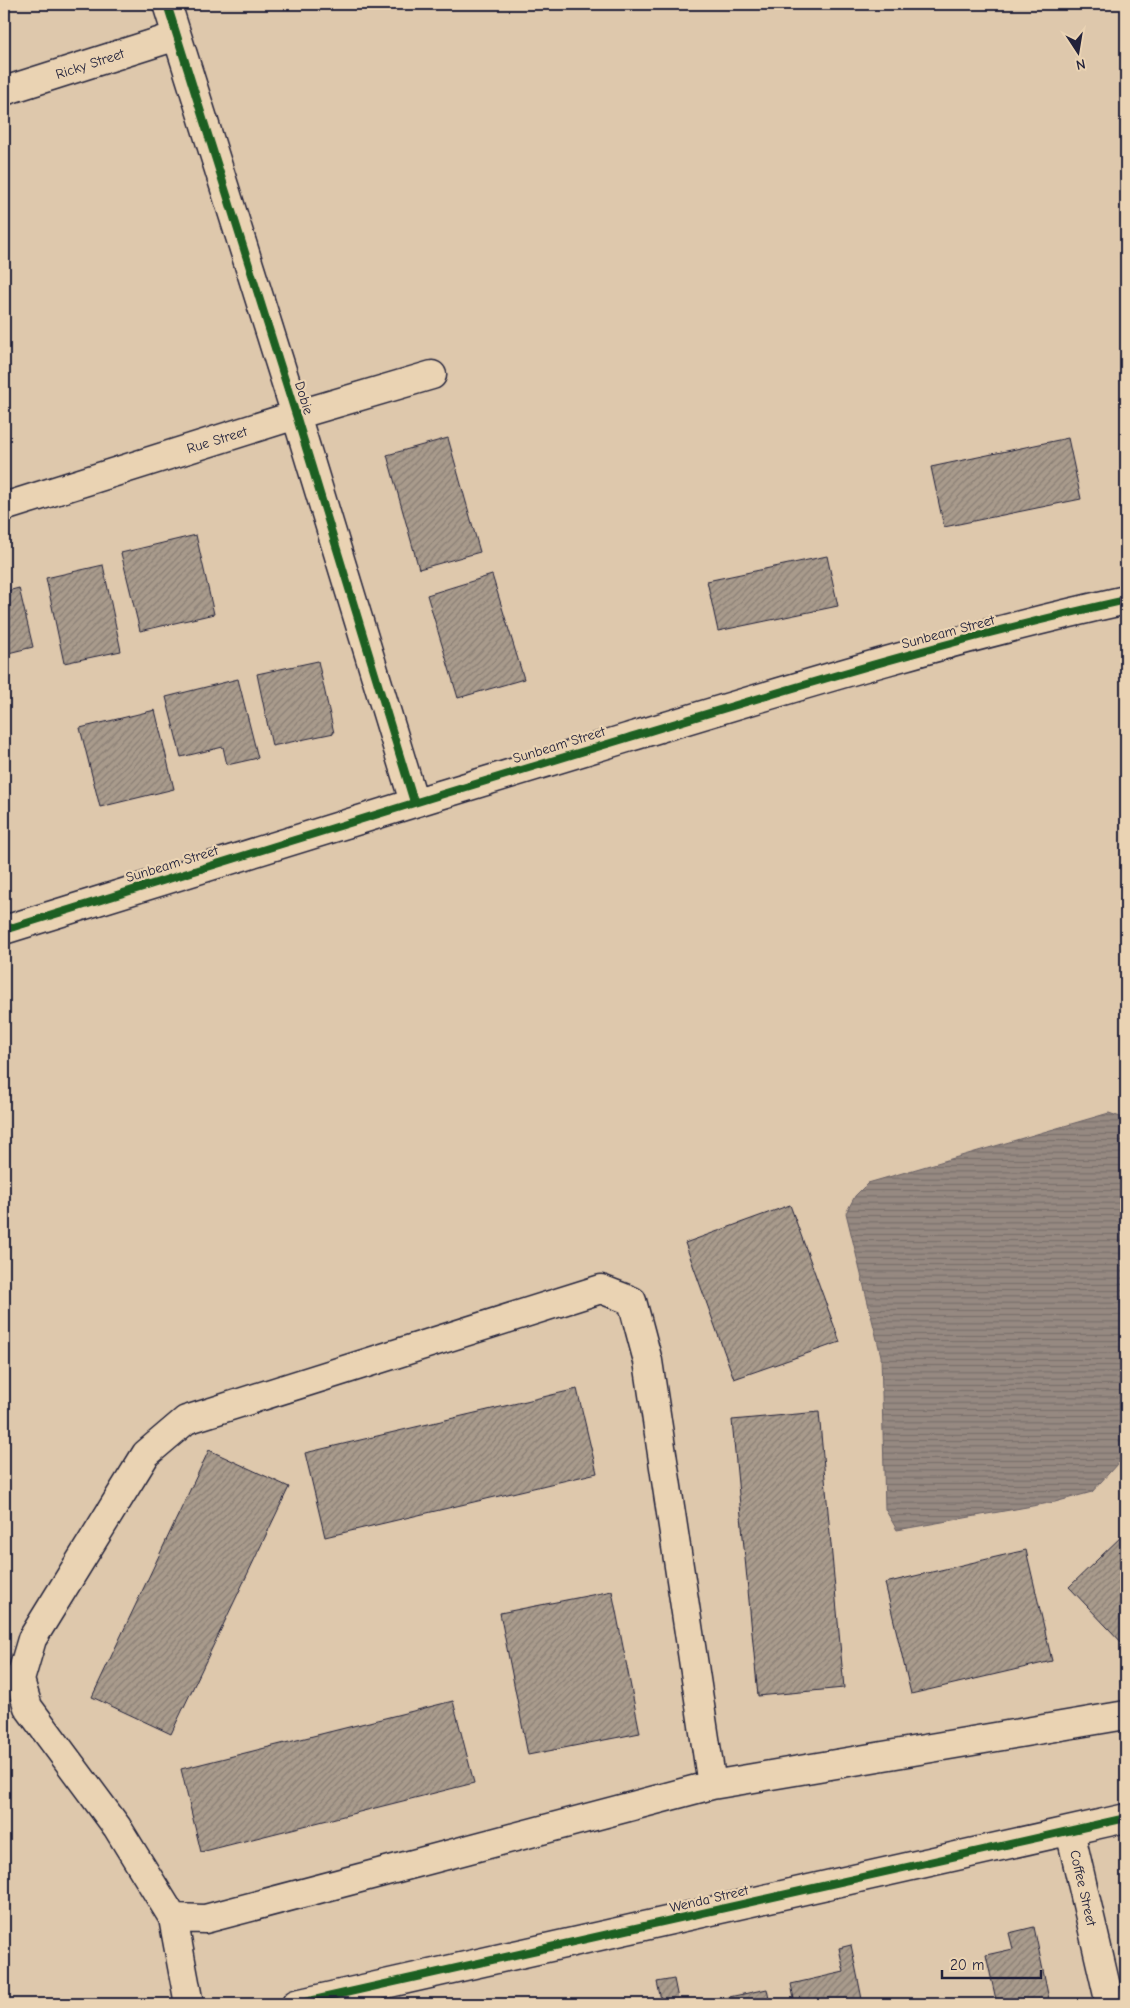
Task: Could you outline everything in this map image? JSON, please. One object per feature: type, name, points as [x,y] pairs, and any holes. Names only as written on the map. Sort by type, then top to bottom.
[{"type":"street","name":"Dobie","points":[[167,4],[296,415],[414,802]]},
{"type":"street","name":"Ricky Street","points":[[4,91],[177,36]]},
{"type":"street","name":"Rue Street","points":[[4,507],[296,415],[432,375]]},
{"type":"street","name":"Sunbeam Street","points":[[4,930],[414,802],[783,691],[1052,616],[1126,600]]},
{"type":"street","points":[[189,2004],[173,1918],[117,1828],[28,1707],[20,1680],[32,1638],[146,1454],[186,1420],[601,1289],[632,1301],[648,1361],[712,1785]]},
{"type":"street","points":[[173,1918],[205,1919],[712,1785],[1126,1715]]},
{"type":"street","name":"Wenda Street","points":[[296,2004],[1126,1818]]},
{"type":"street","name":"Coffee Street","points":[[1070,1831],[1110,2004]]},
{"type":"shaded area","points":[[1109,1113],[1126,1119],[1126,1454],[1092,1492],[1055,1502],[897,1530],[885,1509],[881,1356],[846,1213],[855,1196],[868,1183]]},
{"type":"building","points":[[448,438],[480,552],[419,569],[387,455]]},
{"type":"building","points":[[1068,438],[1081,499],[944,527],[931,467]]},
{"type":"building","points":[[196,535],[214,614],[140,631],[121,553]]},
{"type":"building","points":[[827,556],[838,606],[718,631],[707,581]]},
{"type":"building","points":[[103,565],[121,651],[64,663],[46,578]]},
{"type":"building","points":[[492,575],[524,679],[458,698],[427,595]]},
{"type":"building","points":[[19,588],[33,647],[4,654],[4,592]]},
{"type":"building","points":[[318,661],[334,733],[272,746],[257,674]]},
{"type":"building","points":[[238,679],[258,758],[227,765],[223,747],[181,757],[166,697]]},
{"type":"building","points":[[155,710],[174,789],[100,807],[80,728]]},
{"type":"building","points":[[790,1205],[840,1342],[734,1379],[685,1243]]},
{"type":"building","points":[[577,1389],[597,1473],[325,1537],[305,1453]]},
{"type":"building","points":[[819,1412],[844,1688],[758,1696],[732,1420]]},
{"type":"building","points":[[209,1450],[289,1487],[171,1734],[92,1697]]},
{"type":"building","points":[[1126,1532],[1126,1647],[1069,1587]]},
{"type":"building","points":[[1026,1550],[1052,1661],[911,1694],[885,1583]]},
{"type":"building","points":[[612,1591],[640,1733],[528,1755],[500,1613]]},
{"type":"building","points":[[453,1701],[474,1783],[201,1852],[181,1769]]},
{"type":"building","points":[[1034,1927],[1050,2004],[997,2004],[986,1955],[1013,1949],[1009,1933]]},
{"type":"building","points":[[851,1945],[863,2004],[795,2004],[791,1984],[844,1972],[839,1948]]},
{"type":"building","points":[[674,1979],[679,2004],[662,2004],[657,1982]]},
{"type":"building","points":[[767,1989],[770,2004],[716,2004],[715,2000]]},
{"type":"cycle path","points":[[167,4],[296,415],[414,802]]},
{"type":"cycle path","points":[[4,930],[393,809],[813,682],[1000,630],[1126,600]]},
{"type":"cycle path","points":[[296,2004],[1126,1818]]}]
